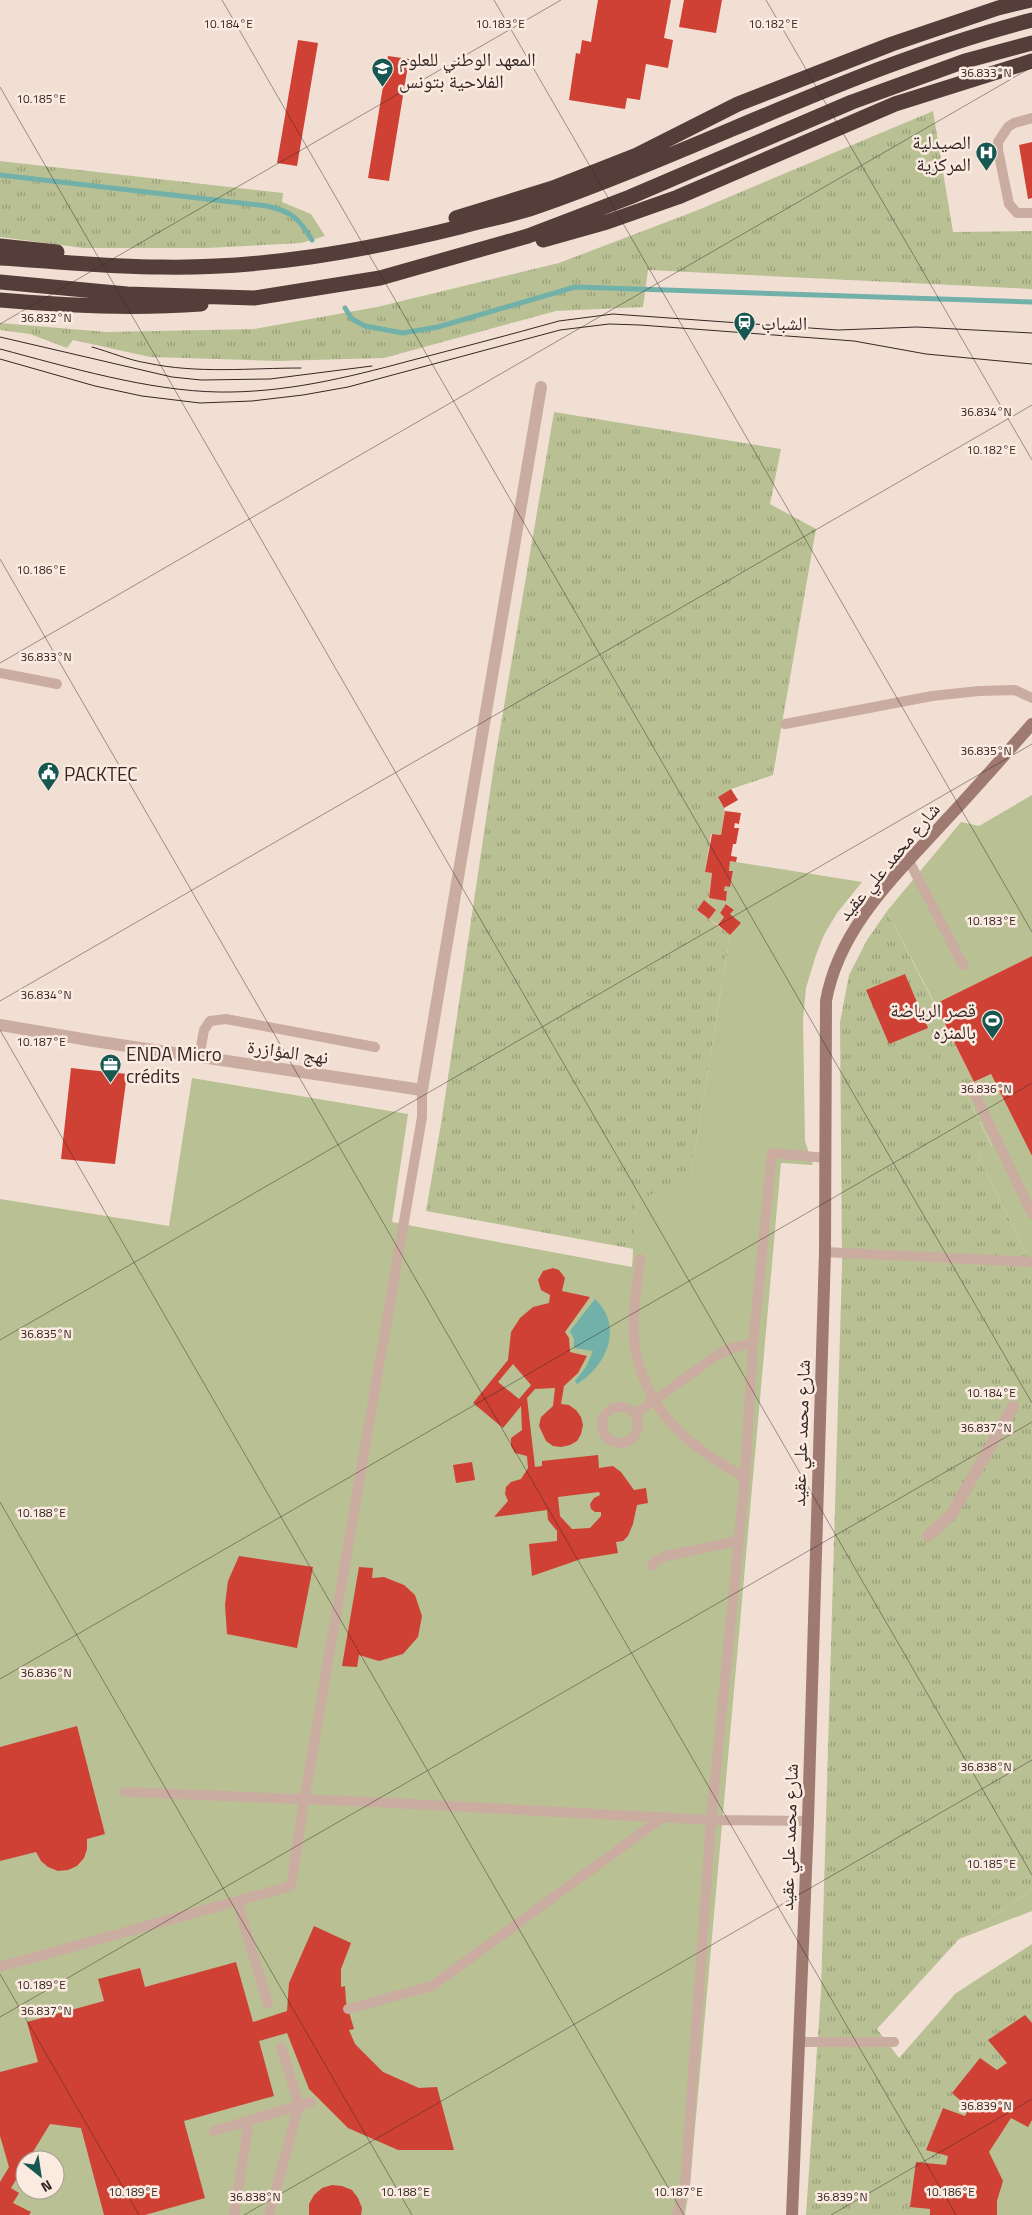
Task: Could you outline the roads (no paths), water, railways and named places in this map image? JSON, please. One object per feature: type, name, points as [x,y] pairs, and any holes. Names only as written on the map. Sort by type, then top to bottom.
[{"type":"highway","points":[[380,246],[421,229],[553,188],[637,155],[738,104],[892,44],[998,8],[1031,0]]},
{"type":"highway","points":[[0,258],[162,267],[292,260],[380,246],[530,209],[710,140],[755,118],[856,77],[942,46],[1032,20]]},
{"type":"highway","points":[[380,278],[528,236],[630,198],[852,102],[965,61],[1032,43]]},
{"type":"highway","points":[[0,300],[58,305],[154,308],[254,298],[380,278],[499,252],[606,222],[678,196],[895,104],[1032,61]]},
{"type":"highway","points":[[0,246],[114,258],[230,264]]},
{"type":"highway","points":[[0,282],[127,294],[254,298]]},
{"type":"street","points":[[422,1090],[541,387]]},
{"type":"street","name":"شارع محمد علي عقيد","points":[[792,2215],[808,1821],[825,1252],[825,1020],[829,983],[839,955],[858,922],[909,861],[1032,724]]},
{"type":"street","name":"نهج المؤازرة","points":[[0,1024],[200,1057],[422,1090]]},
{"type":"street","points":[[928,1536],[951,1516],[1013,1407]]},
{"type":"lane","points":[[1032,118],[1008,126],[1002,133],[998,150],[1008,204],[1018,213],[1032,213]]},
{"type":"lane","points":[[0,673],[57,684]]},
{"type":"lane","points":[[785,724],[932,696],[978,691],[1015,690],[1032,698]]},
{"type":"lane","points":[[909,861],[963,965]]},
{"type":"lane","points":[[200,1057],[204,1030],[210,1021],[226,1019],[375,1047]]},
{"type":"lane","points":[[0,1966],[291,1886],[422,1117],[422,1090]]},
{"type":"lane","points":[[975,1094],[1032,1214]]},
{"type":"lane","points":[[677,2215],[684,2186],[711,1820],[745,1477],[753,1343],[772,1153],[826,1158]]},
{"type":"lane","points":[[825,1252],[1032,1262]]},
{"type":"lane","points":[[640,1259],[634,1322],[635,1346],[641,1370],[654,1400],[668,1421],[686,1440],[715,1462],[745,1477]]},
{"type":"lane","points":[[635,1414],[716,1356],[732,1348],[753,1343]]},
{"type":"lane","points":[[652,1566],[655,1561],[666,1556],[738,1541]]},
{"type":"lane","points":[[125,1792],[304,1801],[381,1802],[663,1818],[808,1821]]},
{"type":"lane","points":[[348,2009],[432,1986],[663,1818]]},
{"type":"lane","points":[[237,1901],[268,2004]]},
{"type":"lane","points":[[799,2042],[894,2042]]},
{"type":"lane","points":[[269,2215],[299,2105],[281,2047]]},
{"type":"lane","points":[[214,2131],[311,2102]]},
{"type":"lane","points":[[234,2215],[249,2120]]},
{"type":"water","points":[[595,1299],[604,1310],[609,1321],[608,1345],[597,1367],[577,1384],[575,1381],[586,1367],[593,1351],[574,1348],[574,1339],[570,1331]]},
{"type":"waterway","points":[[0,175],[267,206],[289,213],[303,226],[312,240]]},
{"type":"waterway","points":[[345,308],[352,319],[365,326],[403,333],[438,327],[575,287],[1032,302]]},
{"type":"tram line","points":[[0,349],[137,383],[192,391],[243,392],[291,387],[338,379],[559,321],[613,314],[838,330],[917,327],[1032,333]]},
{"type":"tram line","points":[[0,359],[95,386],[142,396],[200,403],[252,401],[348,387],[560,330],[609,324],[854,341],[926,354],[1032,364]]},
{"type":"tram line","points":[[0,337],[172,377],[201,380],[270,379],[372,366]]},
{"type":"tram line","points":[[92,347],[140,362],[185,368],[224,370],[301,368]]},
{"type":"place","name":"المعهد الوطني للعلوم الفلاحية بتونس","points":[[383,88]]},
{"type":"place","name":"الصيدلية المركزية","points":[[987,171]]},
{"type":"place","name":"الشباب","points":[[745,341]]},
{"type":"place","name":"PACKTEC","points":[[48,792]]},
{"type":"place","name":"قصر الرياضة بالمنزه","points":[[992,1039]]},
{"type":"place","name":"ENDA Micro crédits","points":[[110,1083]]}]
